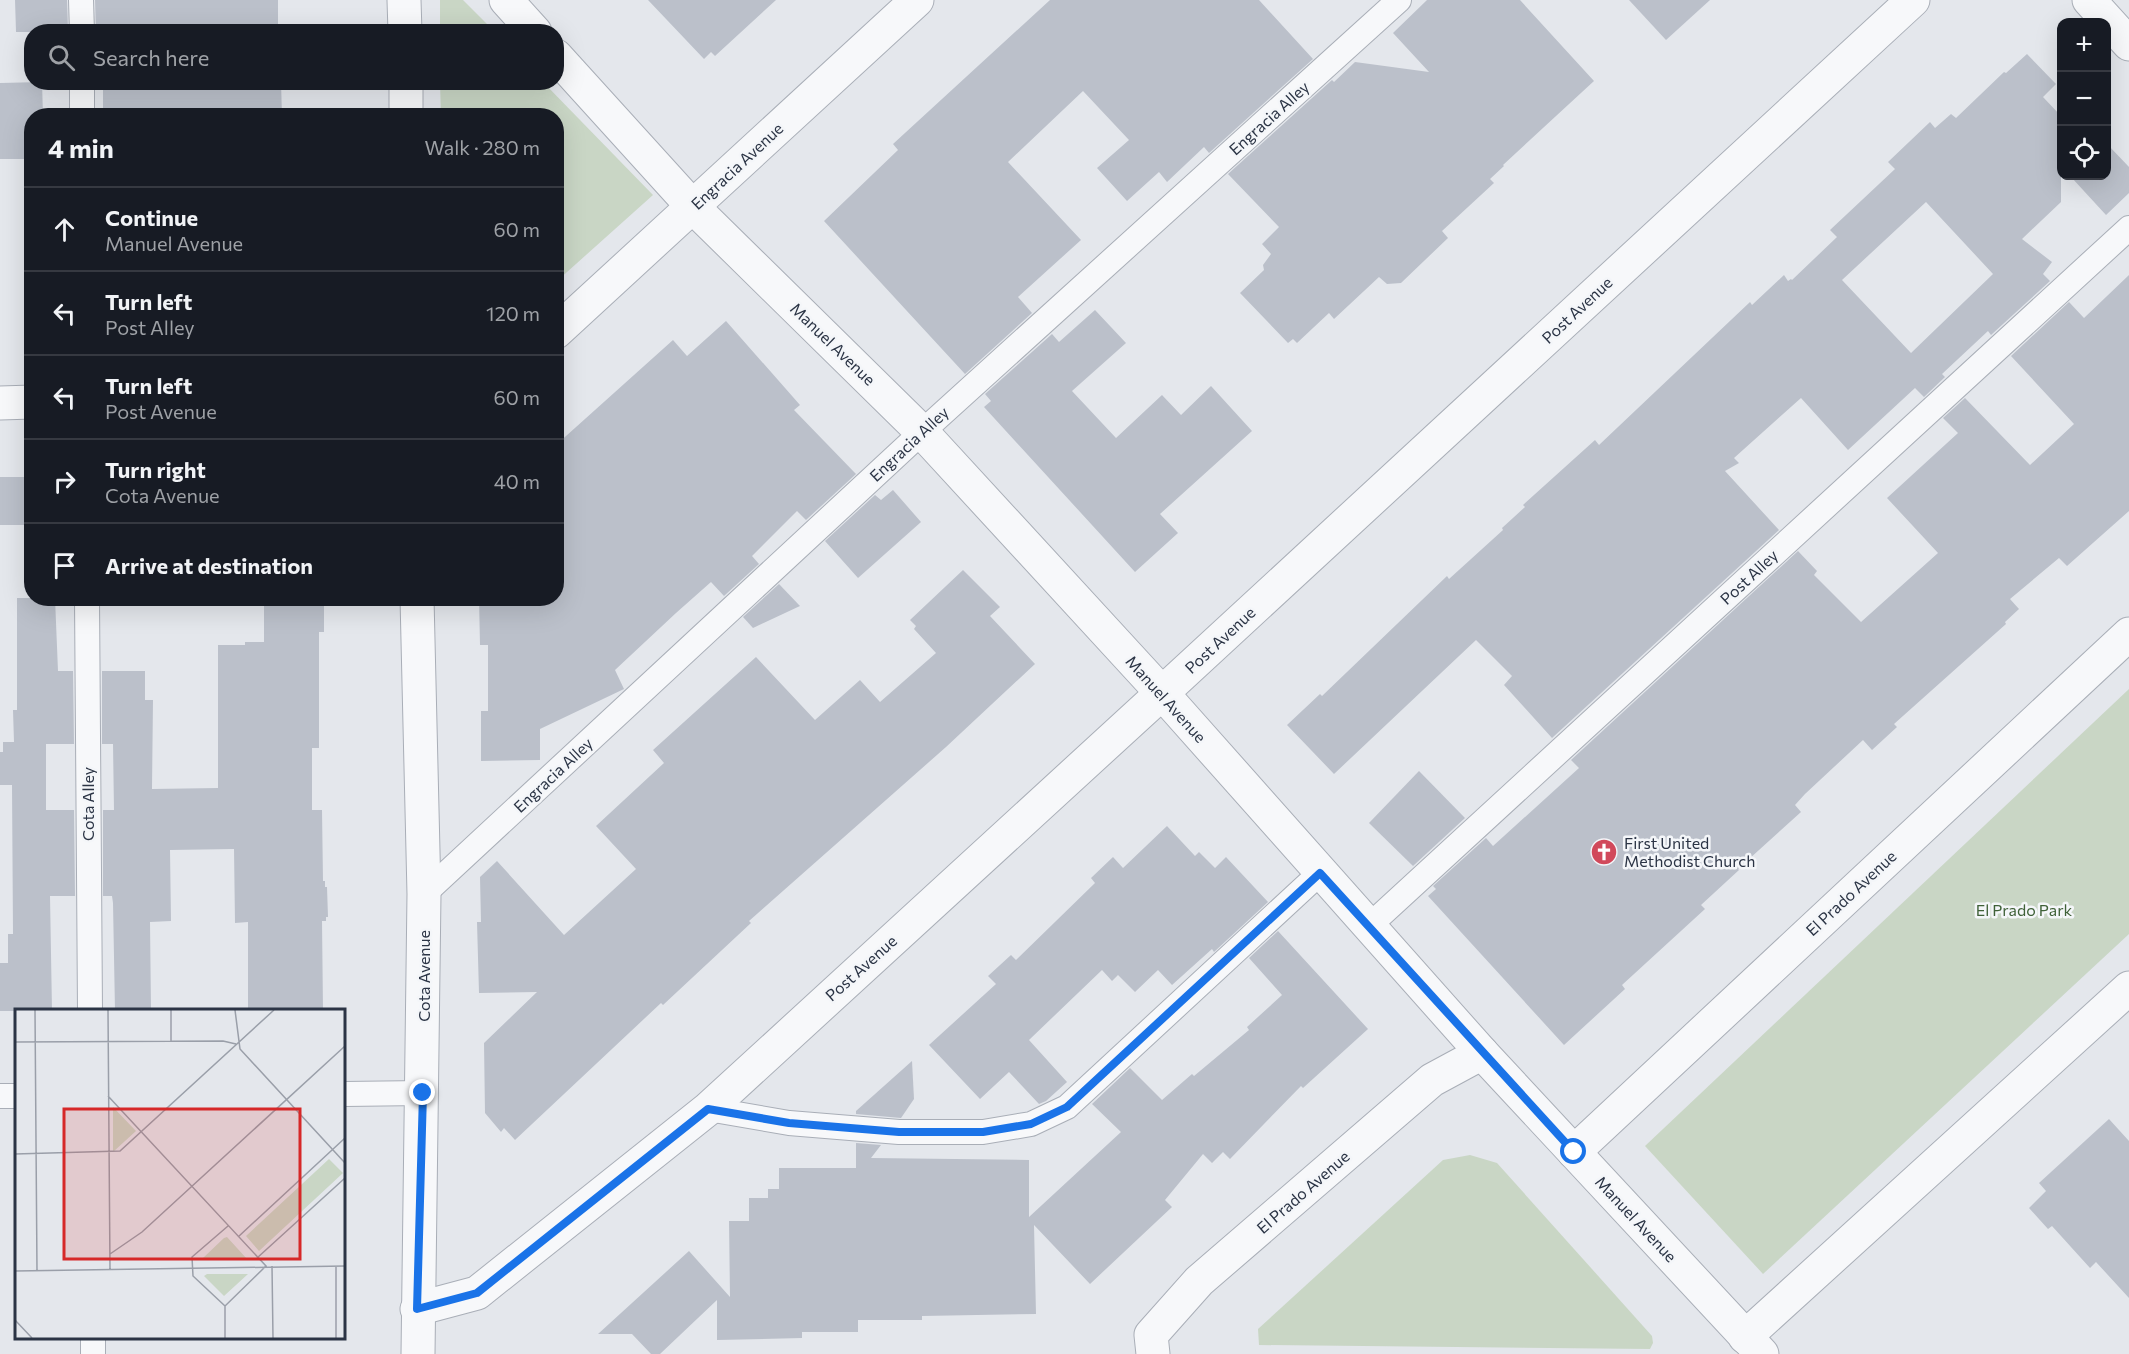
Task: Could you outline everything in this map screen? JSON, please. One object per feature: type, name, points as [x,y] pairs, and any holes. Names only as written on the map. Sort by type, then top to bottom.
[{"type":"street","points":[[404,0],[405,24]]},
{"type":"street","points":[[506,0],[528,24]]},
{"type":"street","name":"Engracia Avenue","points":[[564,325],[917,0]]},
{"type":"street","name":"Post Avenue","points":[[417,1309],[477,1293],[708,1109],[1913,0]]},
{"type":"street","points":[[2089,0],[2129,44]]},
{"type":"street","name":"Manuel Avenue","points":[[564,65],[693,207],[922,432],[1162,693],[1482,1053],[1754,1346]]},
{"type":"street","points":[[406,90],[406,108]]},
{"type":"street","points":[[0,403],[24,402]]},
{"type":"street","name":"Cota Avenue","points":[[417,606],[424,894],[418,1354]]},
{"type":"street","name":"El Prado Avenue","points":[[1574,1152],[2129,634]]},
{"type":"street","points":[[1754,1346],[2129,988]]},
{"type":"street","name":"El Prado Avenue","points":[[1153,1354],[1151,1335],[1199,1281],[1432,1080],[1482,1053]]},
{"type":"lane","points":[[81,0],[82,24]]},
{"type":"lane","name":"Engracia Alley","points":[[424,894],[922,432],[1399,0]]},
{"type":"lane","points":[[82,90],[82,108]]},
{"type":"lane","name":"Post Alley","points":[[1369,926],[2129,228]]},
{"type":"lane","name":"Cota Alley","points":[[87,606],[90,1009]]},
{"type":"lane","points":[[708,1109],[789,1123],[899,1132],[983,1132],[1031,1124],[1067,1107],[1320,873]]},
{"type":"lane","points":[[345,1094],[423,1093]]},
{"type":"green space","points":[[440,0],[463,0],[487,24],[440,24]]},
{"type":"green space","points":[[440,90],[551,90],[653,195],[564,275],[564,108],[441,108]]},
{"type":"green space","name":"El Prado Park","points":[[2129,689],[2129,934],[1763,1274],[1645,1146]]},
{"type":"green space","points":[[1470,1155],[1497,1163],[1652,1336],[1653,1343],[1650,1349],[1259,1345],[1258,1329],[1443,1160]]},
{"type":"building","points":[[15,0],[67,0],[68,24],[24,24],[24,32],[16,32]]},
{"type":"building","points":[[95,0],[278,0],[278,24],[96,24]]},
{"type":"building","points":[[648,0],[776,0],[715,56],[711,52],[704,59]]},
{"type":"building","points":[[1050,0],[1259,0],[1313,59],[1209,153],[1204,147],[1167,182],[1159,172],[1127,201],[1097,168],[1129,140],[1083,91],[1008,162],[1081,240],[1018,297],[1032,313],[965,374],[824,221],[898,150],[893,144]]},
{"type":"building","points":[[1427,0],[1520,0],[1594,81],[1503,165],[1490,179],[1494,183],[1442,231],[1448,238],[1401,283],[1387,284],[1379,277],[1334,319],[1329,313],[1297,343],[1293,339],[1288,343],[1240,293],[1264,270],[1263,265],[1271,254],[1262,244],[1279,227],[1228,174],[1355,62],[1429,72],[1393,33]]},
{"type":"building","points":[[1629,0],[1710,0],[1666,40]]},
{"type":"building","points":[[2027,54],[2056,84],[2043,97],[2057,112],[2057,180],[2061,180],[2061,202],[2022,239],[2052,262],[2043,274],[2050,281],[1991,335],[1988,331],[1942,374],[1945,377],[1924,397],[1915,388],[1848,450],[1801,398],[1734,458],[1739,463],[1725,471],[1779,530],[1552,738],[1504,685],[1512,676],[1476,640],[1334,774],[1287,725],[1320,694],[1322,696],[1447,576],[1449,579],[1503,530],[1502,528],[1525,507],[1523,505],[1595,440],[1599,445],[1750,302],[1752,305],[1784,275],[1788,281],[1792,280],[1837,237],[1830,230],[1895,169],[1888,162],[1930,122],[1935,128],[1951,114],[1956,118],[2004,72],[2006,73]],"holes":[[[1926,202],[1993,274],[1911,353],[1842,280]]]},
{"type":"building","points":[[24,82],[24,90],[42,90],[43,108],[24,108],[24,159],[0,159],[0,83]]},
{"type":"building","points":[[103,90],[281,90],[282,108],[103,108]]},
{"type":"building","points":[[2111,148],[2129,167],[2129,193],[2106,215],[2074,180],[2111,180]]},
{"type":"building","points":[[2129,275],[2129,511],[2067,566],[2059,558],[2010,599],[2019,609],[2005,622],[2006,624],[1894,724],[1897,727],[1872,750],[1863,740],[1805,794],[1795,805],[1801,812],[1701,905],[1705,909],[1622,985],[1625,989],[1564,1045],[1428,896],[1436,889],[1433,886],[1486,838],[1493,846],[1579,768],[1571,760],[1798,551],[1817,571],[1814,575],[1861,622],[1938,553],[1887,498],[1958,433],[1943,418],[1965,398],[2030,465],[2074,424],[2011,356],[2069,302],[2084,318]]},
{"type":"building","points":[[1095,310],[1126,343],[1072,391],[1116,438],[1162,395],[1181,415],[1211,386],[1252,431],[1160,514],[1178,533],[1135,572],[984,407],[991,401],[985,394],[1052,334],[1059,342]]},
{"type":"building","points":[[726,321],[800,405],[794,410],[856,474],[806,520],[797,511],[752,556],[759,564],[724,596],[711,582],[676,613],[615,670],[624,689],[540,729],[540,760],[481,761],[481,711],[488,711],[488,645],[480,645],[479,606],[564,606],[564,438],[673,340],[687,356]]},
{"type":"building","points":[[0,477],[24,477],[24,525],[0,525]]},
{"type":"building","points":[[893,490],[921,522],[858,578],[825,541],[875,495],[881,500]]},
{"type":"building","points":[[963,570],[1000,607],[990,616],[1035,664],[946,747],[749,921],[751,923],[663,1005],[661,1003],[515,1140],[504,1128],[501,1132],[485,1113],[484,1043],[537,992],[479,993],[477,922],[481,922],[480,877],[497,861],[564,935],[636,869],[596,826],[664,763],[653,750],[756,657],[815,720],[860,680],[880,702],[936,653],[914,629],[916,626],[910,620]]},
{"type":"building","points":[[779,584],[800,606],[753,628],[743,617]]},
{"type":"building","points":[[17,598],[24,598],[24,606],[55,606],[58,671],[73,671],[74,744],[46,744],[46,810],[74,810],[75,896],[50,896],[52,1009],[0,1011],[0,963],[8,963],[8,934],[13,934],[12,785],[0,785],[0,752],[3,752],[3,742],[14,742],[13,710],[17,710]]},
{"type":"building","points":[[264,606],[324,606],[324,632],[319,632],[319,748],[312,748],[312,810],[322,810],[323,881],[327,887],[328,917],[326,921],[322,921],[323,1009],[248,1009],[248,922],[235,923],[234,849],[170,850],[171,921],[150,922],[151,1009],[115,1009],[113,903],[112,896],[103,896],[103,810],[114,810],[113,744],[102,744],[102,671],[145,671],[145,700],[153,700],[152,789],[218,788],[218,645],[264,642]]},
{"type":"building","points":[[1419,771],[1465,818],[1413,866],[1369,823]]},
{"type":"building","points":[[1167,826],[1195,856],[1199,852],[1215,868],[1226,857],[1268,902],[1214,952],[1212,949],[1172,985],[1158,970],[1135,992],[1118,975],[1112,981],[1102,970],[1029,1040],[1067,1082],[1046,1101],[1039,1104],[1009,1072],[980,1099],[929,1045],[996,984],[988,976],[1011,955],[1016,960],[1095,883],[1091,878],[1113,857],[1123,868]]},
{"type":"building","points":[[1278,931],[1368,1029],[1303,1088],[1301,1086],[1230,1159],[1223,1152],[1212,1163],[1203,1154],[1165,1200],[1172,1207],[1090,1284],[1034,1225],[1036,1314],[922,1316],[922,1320],[858,1320],[858,1332],[802,1332],[802,1338],[717,1340],[717,1300],[660,1354],[651,1354],[632,1334],[598,1334],[689,1251],[730,1297],[729,1221],[749,1221],[749,1198],[768,1198],[768,1189],[779,1189],[779,1168],[856,1168],[856,1143],[881,1145],[871,1158],[1029,1160],[1029,1217],[1121,1132],[1092,1104],[1130,1068],[1162,1100],[1249,1030],[1247,1027],[1282,995],[1249,958]]},
{"type":"building","points":[[912,1061],[914,1099],[901,1118],[856,1114],[856,1111]]},
{"type":"building","points":[[2109,1119],[2129,1141],[2129,1298],[2096,1262],[2090,1268],[2052,1226],[2048,1229],[2029,1208],[2046,1191],[2039,1183]]},
{"type":"place","name":"First United Methodist Church","points":[[1604,852]]},
{"type":"route","points":[[423,1093],[417,1309],[477,1293],[708,1109],[789,1123],[899,1132],[983,1132],[1031,1124],[1067,1107],[1320,873],[1574,1152]]}]
